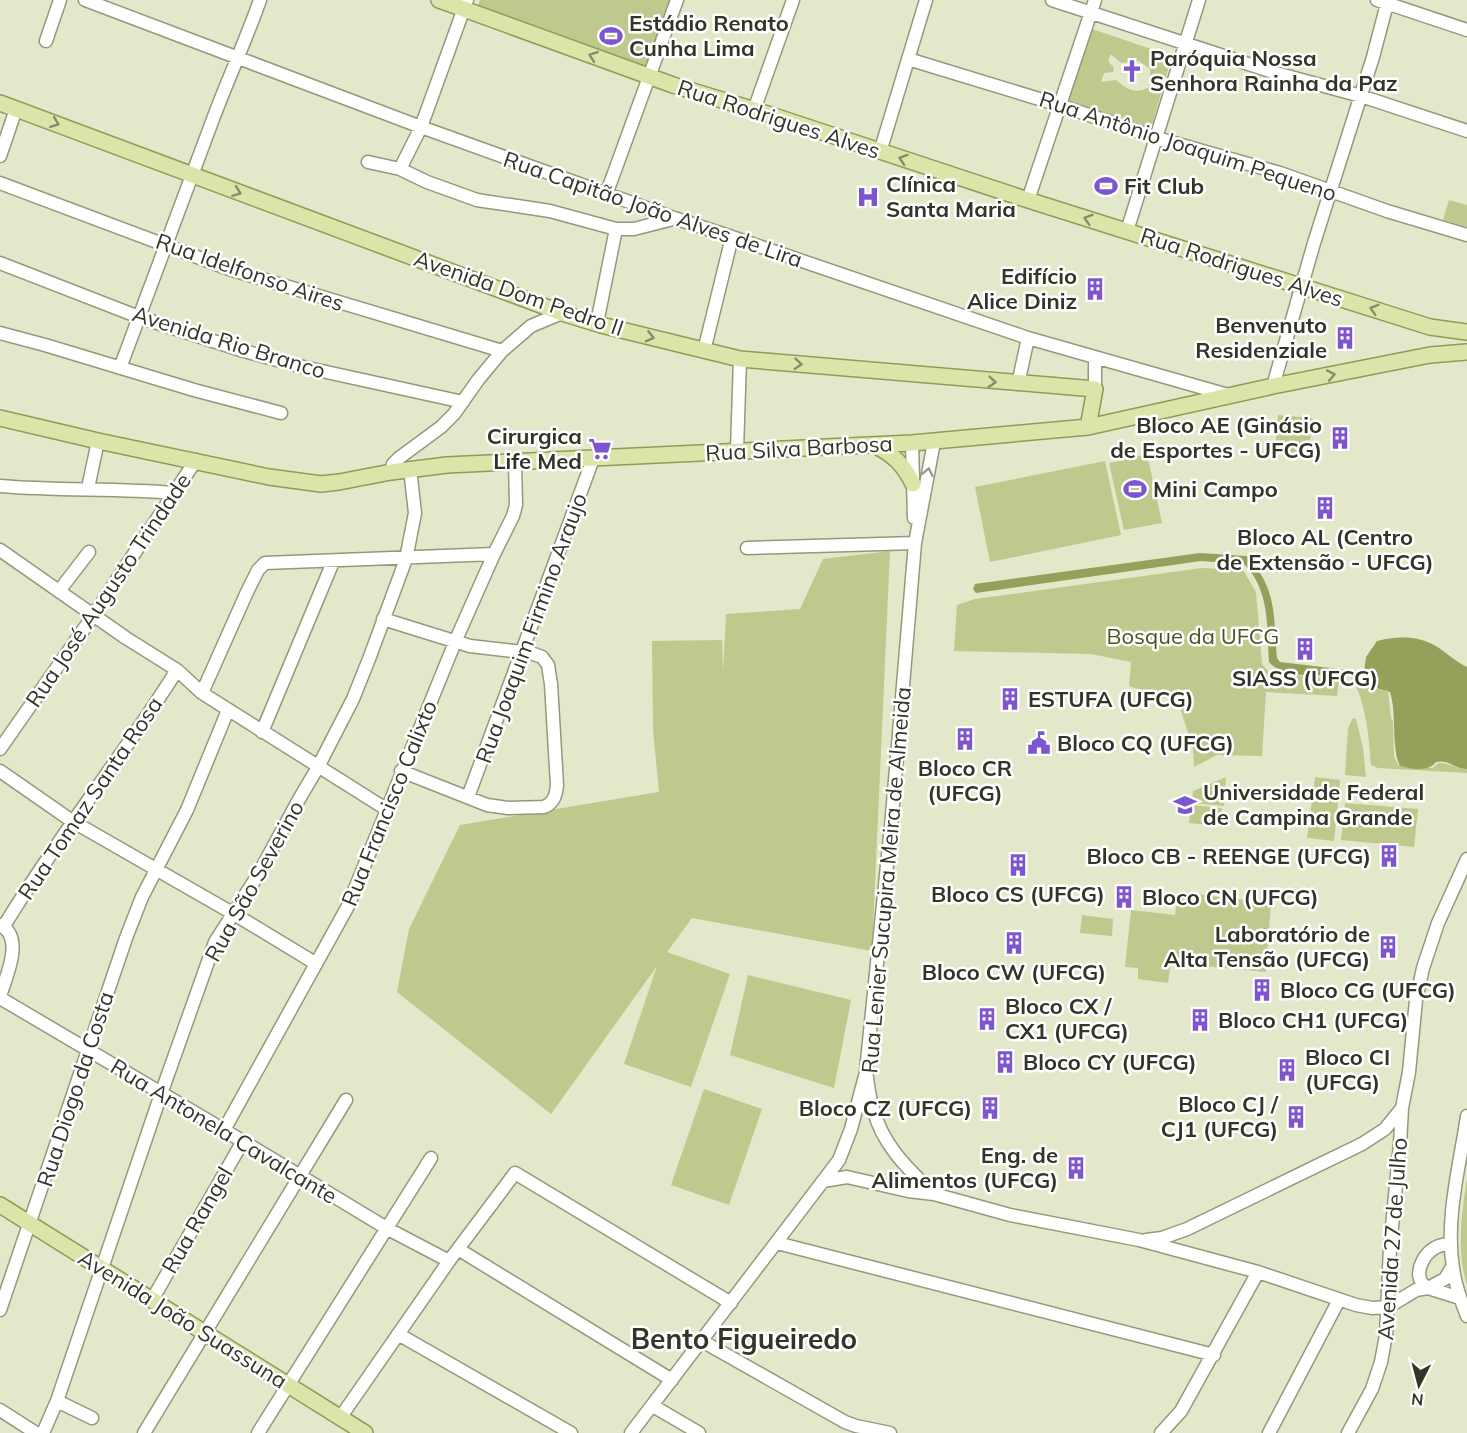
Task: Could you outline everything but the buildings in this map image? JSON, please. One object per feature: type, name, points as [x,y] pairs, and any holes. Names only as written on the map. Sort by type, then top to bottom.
[{"type":"main road","name":"Rua Rodrigues Alves","points":[[439,0],[465,5],[648,76],[1028,200],[1430,327],[1467,332]]},
{"type":"main road","name":"Avenida Dom Pedro II","points":[[0,103],[562,313],[704,351],[740,359],[1095,389]]},
{"type":"main road","points":[[1430,327],[1433,344],[1430,355],[1467,352]]},
{"type":"main road","name":"Rua Silva Barbosa","points":[[0,418],[269,477],[321,484],[392,471],[447,465],[934,442],[1088,427],[1273,386],[1430,355]]},
{"type":"main road","points":[[1088,427],[1095,389]]},
{"type":"main road","points":[[874,445],[898,460],[907,471],[913,484]]},
{"type":"main road","name":"Avenida João Suassuna","points":[[0,1205],[365,1433]]},
{"type":"street","points":[[46,41],[60,0]]},
{"type":"street","name":"Rua Capitão João Alves de Lira","points":[[85,0],[606,195],[1028,338],[1229,396]]},
{"type":"street","points":[[120,368],[260,0]]},
{"type":"street","points":[[606,195],[677,0]]},
{"type":"street","points":[[754,110],[793,0]]},
{"type":"street","points":[[880,152],[926,0]]},
{"type":"street","points":[[1052,0],[1093,6],[1184,43],[1276,73],[1361,96],[1467,131]]},
{"type":"street","points":[[1127,231],[1199,0]]},
{"type":"street","points":[[1273,386],[1301,287],[1361,96],[1384,1],[1467,30]]},
{"type":"street","points":[[400,169],[421,127],[465,5]]},
{"type":"street","points":[[1028,200],[1093,6]]},
{"type":"street","name":"Rua Antônio Joaquim Pequeno","points":[[908,59],[1059,105],[1157,138],[1280,173],[1467,235]]},
{"type":"street","points":[[0,156],[16,109]]},
{"type":"street","points":[[368,162],[400,169],[427,182],[477,200],[550,212],[616,229],[634,229],[674,218]]},
{"type":"street","name":"Rua Idelfonso Aires","points":[[0,183],[229,269],[502,351]]},
{"type":"street","points":[[597,323],[616,229]]},
{"type":"street","points":[[704,351],[732,237]]},
{"type":"street","name":"Avenida Rio Branco","points":[[0,263],[139,317],[277,361],[463,402]]},
{"type":"street","points":[[392,471],[393,464],[399,458],[441,427],[502,351],[531,326],[562,313]]},
{"type":"street","points":[[0,333],[281,413]]},
{"type":"street","points":[[1018,384],[1028,338]]},
{"type":"street","points":[[1095,358],[1095,389]]},
{"type":"street","points":[[737,450],[740,359]]},
{"type":"street","points":[[88,488],[98,441]]},
{"type":"street","name":"Rua Lenier Sucupira Meira de Almeida","points":[[934,442],[915,543],[892,816],[866,1071],[872,1108],[886,1142],[906,1168],[934,1194]]},
{"type":"street","name":"Rua Lenier Sucupira Meira de Almeida","points":[[912,443],[915,543]]},
{"type":"street","name":"Rua Joaquim Firmino Araujo","points":[[468,797],[594,459]]},
{"type":"street","name":"Rua José Augusto Trindade","points":[[0,749],[93,616],[196,460]]},
{"type":"street","name":"Rua Francisco Calixto","points":[[224,1130],[348,906],[455,642],[515,510],[515,462]]},
{"type":"street","name":"Rua São Severino","points":[[43,1433],[57,1401],[215,942],[225,924],[234,914],[318,767],[353,699],[406,559],[415,513],[410,469]]},
{"type":"street","points":[[0,486],[174,493]]},
{"type":"street","points":[[747,548],[915,543]]},
{"type":"street","points":[[0,550],[93,616],[177,670],[202,693],[386,809]]},
{"type":"street","points":[[59,591],[88,552]]},
{"type":"street","points":[[202,693],[247,592],[258,570],[265,563],[494,554]]},
{"type":"street","points":[[262,732],[333,562]]},
{"type":"street","points":[[383,619],[485,649],[538,655],[548,665],[557,785],[556,794],[550,804],[544,807],[498,808],[401,771]]},
{"type":"street","name":"Rua Tomaz Santa Rosa","points":[[2,926],[72,821],[148,717],[177,670]]},
{"type":"street","name":"Rua Diogo da Costa","points":[[0,1310],[126,938],[142,897],[187,810],[228,710]]},
{"type":"street","points":[[0,771],[72,821],[315,963]]},
{"type":"street","name":"Avenida 27 de Julho","points":[[1348,1433],[1372,1389],[1382,1362],[1402,1108],[1409,1072],[1416,1000],[1437,922],[1467,859]]},
{"type":"street","points":[[0,997],[12,954],[10,935],[2,926]]},
{"type":"street","name":"Rua Antonela Cavalcante","points":[[0,997],[388,1229],[449,1261]]},
{"type":"street","points":[[632,1433],[839,1160],[851,1129],[866,1071]]},
{"type":"street","points":[[144,1433],[345,1100]]},
{"type":"street","points":[[856,1106],[862,1104],[872,1108]]},
{"type":"street","points":[[1139,1240],[1161,1238],[1187,1229],[1362,1144],[1385,1128],[1402,1108]]},
{"type":"street","points":[[1467,1116],[1454,1203],[1451,1245],[1452,1267],[1467,1317]]},
{"type":"street","name":"Rua Rangel","points":[[152,1300],[243,1141]]},
{"type":"street","points":[[258,1433],[388,1229],[430,1158]]},
{"type":"street","points":[[839,1160],[847,1177]]},
{"type":"street","points":[[895,1188],[901,1181],[906,1168]]},
{"type":"street","points":[[340,1418],[449,1261],[515,1173],[731,1303]]},
{"type":"street","points":[[823,1181],[847,1177],[934,1194],[1010,1215],[1139,1240],[1258,1272],[1339,1300],[1372,1308],[1388,1307],[1416,1290],[1440,1283],[1452,1267]]},
{"type":"street","points":[[777,1243],[1214,1355]]},
{"type":"street","points":[[1451,1245],[1443,1244],[1434,1247],[1426,1255],[1419,1279],[1423,1286],[1460,1298]]},
{"type":"street","points":[[459,1249],[672,1380]]},
{"type":"street","points":[[1161,1433],[1181,1411],[1258,1272]]},
{"type":"street","points":[[1269,1433],[1339,1300]]},
{"type":"street","points":[[398,1334],[571,1433]]},
{"type":"street","points":[[702,1341],[845,1422],[890,1433]]},
{"type":"street","points":[[57,1401],[92,1418]]},
{"type":"street","points":[[653,1406],[699,1433]]},
{"type":"street","points":[[0,1410],[36,1433]]},
{"type":"green space","name":"Estádio Renato Cunha Lima","points":[[480,0],[673,0],[647,67],[478,6]]},
{"type":"green space","points":[[1092,29],[1172,56],[1148,138],[1063,110]],"holes":[[[1111,54],[1121,63],[1139,61],[1150,69],[1149,87],[1136,91],[1116,80],[1101,82],[1104,73],[1113,72],[1114,68],[1108,61]]]},
{"type":"green space","points":[[1449,200],[1467,205],[1467,227],[1443,220]]},
{"type":"green space","points":[[1278,415],[1312,418],[1309,454],[1275,451]]},
{"type":"green space","name":"Mini Campo","points":[[1147,454],[1162,523],[1124,530],[1109,463]]},
{"type":"green space","points":[[1105,461],[1121,535],[990,562],[975,487]]},
{"type":"green space","points":[[890,551],[872,951],[692,918],[667,952],[730,974],[691,1087],[624,1064],[657,966],[551,1114],[397,992],[409,929],[460,825],[659,792],[653,730],[652,641],[722,640],[723,671],[726,614],[800,609],[823,559]]},
{"type":"green space","name":"Bosque da UFCG","points":[[1202,568],[1243,570],[1256,592],[1262,664],[1269,672],[1339,680],[1337,696],[1266,692],[1262,756],[1217,755],[1194,767],[1193,748],[1178,702],[1129,686],[1131,662],[1091,654],[954,651],[957,605],[975,599]]},
{"type":"green space","points":[[1350,676],[1364,679],[1369,686],[1388,692],[1393,722],[1394,757],[1399,766],[1433,768],[1438,763],[1442,763],[1467,769],[1467,773],[1378,768],[1371,765],[1363,707]]},
{"type":"green space","points":[[1353,718],[1356,719],[1363,748],[1366,777],[1345,775],[1348,728]]},
{"type":"green space","points":[[1226,777],[1224,806],[1192,803],[1193,791]]},
{"type":"green space","points":[[1315,777],[1340,780],[1334,841],[1307,838]]},
{"type":"green space","points":[[1345,803],[1418,809],[1414,847],[1341,840]]},
{"type":"green space","points":[[1191,805],[1222,808],[1220,826],[1189,823]]},
{"type":"green space","points":[[1178,892],[1271,903],[1266,972],[1171,963],[1168,983],[1138,979],[1138,968],[1125,967],[1131,910],[1175,915]]},
{"type":"green space","points":[[1082,915],[1113,919],[1112,936],[1080,933]]},
{"type":"green space","points":[[748,975],[851,1000],[834,1088],[730,1055]]},
{"type":"green space","points":[[704,1089],[762,1109],[729,1205],[671,1185]]},
{"type":"green space","points":[[1467,1177],[1467,1286],[1461,1245]]},
{"type":"shaded area","points":[[1200,553],[1247,556],[1257,568],[1269,592],[1272,604],[1277,658],[1280,662],[1364,672],[1366,657],[1377,641],[1407,637],[1429,642],[1467,667],[1467,769],[1440,761],[1424,768],[1414,769],[1400,766],[1397,759],[1390,692],[1373,687],[1368,683],[1364,673],[1300,675],[1277,668],[1269,662],[1263,597],[1259,585],[1244,564],[1201,561],[976,593],[973,589],[975,584]]},
{"type":"place","name":"Estádio Renato Cunha Lima","points":[[611,36]]},
{"type":"place","name":"Paróquia Nossa Senhora Rainha da Paz","points":[[1132,71]]},
{"type":"place","name":"Fit Club","points":[[1106,186]]},
{"type":"place","name":"Clínica Santa Maria","points":[[868,197]]},
{"type":"place","name":"Edifício Alice Diniz","points":[[1095,289]]},
{"type":"place","name":"Benvenuto Residenziale","points":[[1345,338]]},
{"type":"place","name":"Bloco AE (Ginásio de Esportes - UFCG)","points":[[1340,438]]},
{"type":"place","name":"Cirurgica Life Med","points":[[600,449]]},
{"type":"place","name":"Mini Campo","points":[[1135,489]]},
{"type":"place","name":"Bloco AL (Centro de Extensão - UFCG)","points":[[1325,508]]},
{"type":"place","name":"SIASS (UFCG)","points":[[1305,649]]},
{"type":"place","name":"ESTUFA (UFCG)","points":[[1010,699]]},
{"type":"place","name":"Bloco CR (UFCG)","points":[[965,739]]},
{"type":"place","name":"Bloco CQ (UFCG)","points":[[1039,743]]},
{"type":"place","name":"Universidade Federal de Campina Grande","points":[[1185,805]]},
{"type":"place","name":"Bloco CB - REENGE (UFCG)","points":[[1389,856]]},
{"type":"place","name":"Bloco CS (UFCG)","points":[[1018,865]]},
{"type":"place","name":"Bloco CN (UFCG)","points":[[1124,897]]},
{"type":"place","name":"Bloco CW (UFCG)","points":[[1014,943]]},
{"type":"place","name":"Laboratório de Alta Tensão (UFCG)","points":[[1388,947]]},
{"type":"place","name":"Bloco CG (UFCG)","points":[[1262,990]]},
{"type":"place","name":"Bloco CX / CX1 (UFCG)","points":[[987,1019]]},
{"type":"place","name":"Bloco CH1 (UFCG)","points":[[1200,1020]]},
{"type":"place","name":"Bloco CY (UFCG)","points":[[1005,1062]]},
{"type":"place","name":"Bloco CI (UFCG)","points":[[1287,1070]]},
{"type":"place","name":"Bloco CZ (UFCG)","points":[[990,1108]]},
{"type":"place","name":"Bloco CJ / CJ1 (UFCG)","points":[[1296,1117]]},
{"type":"place","name":"Eng. de Alimentos (UFCG)","points":[[1076,1168]]},
{"type":"district","name":"Bento Figueiredo","points":[[744,1339]]}]
